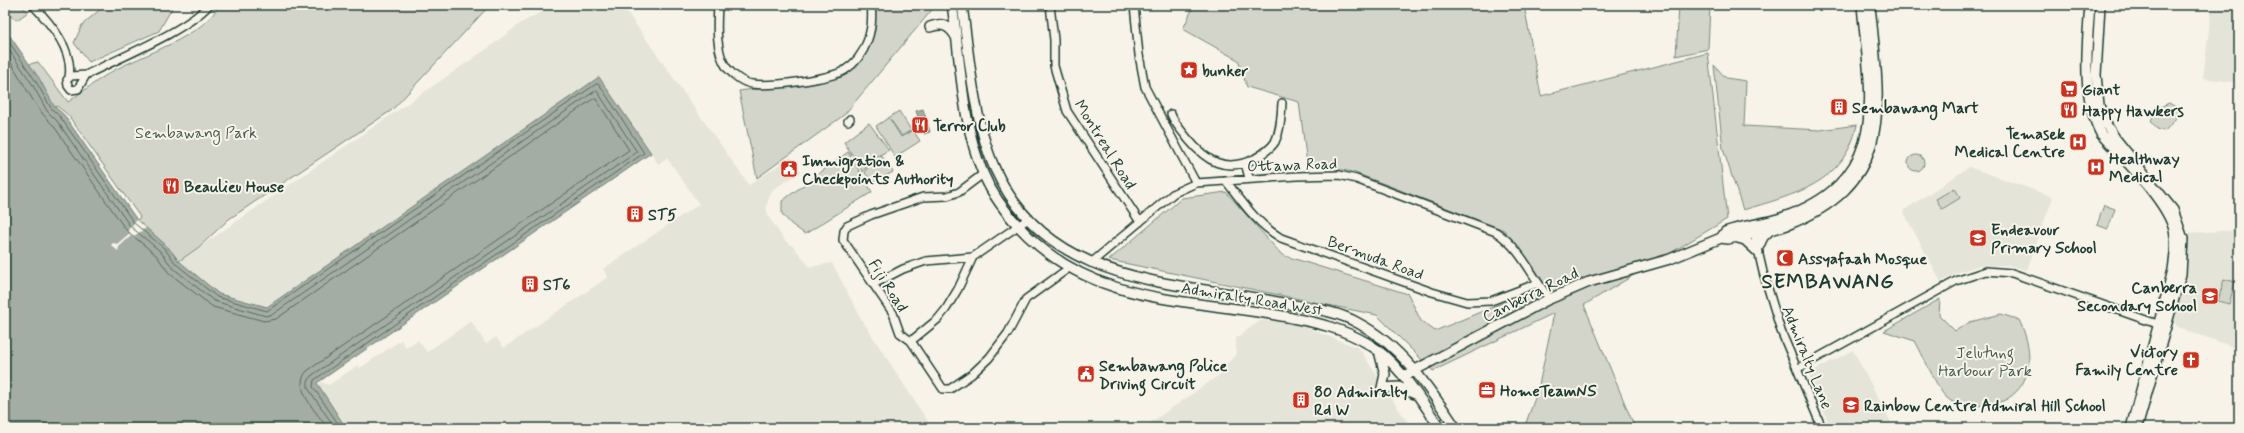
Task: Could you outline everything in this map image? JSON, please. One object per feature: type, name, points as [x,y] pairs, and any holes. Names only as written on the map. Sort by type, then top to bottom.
[{"type":"main road","name":"Admiralty Road West","points":[[952,5],[973,144],[983,174],[1001,204],[1018,226],[1040,248],[1069,268],[1114,288],[1163,298],[1244,309],[1329,326],[1350,334],[1369,344],[1404,376],[1440,428]]},
{"type":"main road","name":"Admiralty Road West","points":[[962,5],[984,141],[995,169],[1028,219],[1048,238],[1091,263],[1113,271],[1328,312],[1349,318],[1377,334],[1416,370],[1456,428]]},
{"type":"main road","name":"Canberra Road","points":[[1404,376],[1550,298],[1589,282],[1670,259],[1721,238],[1734,238],[1826,197],[1854,169],[1866,140],[1871,111],[1862,5]]},
{"type":"main road","name":"Canberra Road","points":[[1721,238],[1725,232],[1771,229],[1787,224],[1832,202],[1847,189],[1856,177],[1868,154],[1875,132],[1878,106],[1870,5]]},
{"type":"main road","points":[[2090,5],[2087,75],[2095,122],[2101,134],[2167,213],[2174,231],[2176,253],[2173,270],[2137,428]]},
{"type":"main road","points":[[2100,5],[2096,75],[2099,105],[2104,120],[2115,138],[2173,210],[2183,239],[2181,274],[2161,325],[2131,428]]},
{"type":"main road","points":[[930,27],[938,24],[944,25],[952,30],[958,40]]},
{"type":"main road","points":[[1734,238],[1745,240],[1758,251],[1763,237],[1771,229]]},
{"type":"main road","points":[[1163,298],[1167,295],[1169,289],[1166,282]]},
{"type":"main road","points":[[1177,300],[1175,292],[1180,284]]},
{"type":"main road","points":[[1232,293],[1243,300],[1244,309]]},
{"type":"main road","points":[[1379,354],[1385,374],[1382,388],[1399,387],[1418,396]]},
{"type":"main road","points":[[1429,388],[1427,374],[1435,359]]},
{"type":"street","points":[[33,5],[56,33],[71,66],[67,83],[70,89],[76,90],[81,86],[86,74]]},
{"type":"street","points":[[69,77],[86,74],[192,21],[209,5]]},
{"type":"street","points":[[718,5],[719,44],[727,68],[745,82],[760,85],[822,78],[845,70],[854,61],[867,42],[871,30],[871,5]]},
{"type":"street","name":"Montreal Road","points":[[1050,5],[1054,40],[1054,66],[1067,111],[1140,222]]},
{"type":"street","points":[[1134,5],[1140,66],[1145,87],[1196,183]]},
{"type":"street","points":[[77,76],[81,81],[81,86]]},
{"type":"street","points":[[1171,114],[1184,135],[1209,160],[1226,166],[1245,163],[1260,156],[1274,142],[1278,132],[1282,103]]},
{"type":"street","points":[[1171,135],[1184,135]]},
{"type":"street","points":[[1245,163],[1249,178]]},
{"type":"street","name":"Fiji Road","points":[[983,174],[959,192],[947,196],[923,197],[872,215],[848,226],[844,231],[843,240],[893,313],[900,333],[911,341],[945,390],[950,389],[972,374],[988,358],[1008,333],[1026,299],[1069,268]]},
{"type":"street","name":"Ottawa Road","points":[[1091,263],[1174,193],[1196,183],[1249,178],[1339,175],[1356,179],[1496,232],[1508,240],[1518,250],[1538,283],[1550,298]]},
{"type":"street","name":"Bermuda Road","points":[[1226,181],[1257,220],[1268,230],[1281,238],[1432,292],[1467,302],[1482,302],[1538,283]]},
{"type":"street","points":[[874,284],[903,269],[926,261],[973,257],[1028,219]]},
{"type":"street","name":"Admiralty Lane","points":[[1753,229],[1772,302],[1797,369],[1822,428]]},
{"type":"street","points":[[911,341],[938,319],[946,309],[958,290],[973,257]]},
{"type":"street","points":[[1797,369],[1956,281],[1986,271],[2012,273],[2161,325]]},
{"type":"shaded area","points":[[554,5],[622,5],[749,185],[791,157],[801,172],[772,190],[766,206],[768,216],[786,242],[794,247],[810,267],[832,263],[862,320],[932,428],[346,428],[317,386],[321,382],[329,385],[358,365],[360,368],[401,340],[406,348],[418,340],[427,352],[471,321],[486,344],[496,337],[504,348],[608,277],[603,269],[699,204],[667,158],[658,164],[599,77],[268,307],[219,294],[179,261],[491,46],[521,23]]},
{"type":"shaded area","points":[[2212,5],[2239,5],[2239,83],[2203,78]]},
{"type":"shaded area","name":"Endeavour Primary School","points":[[1969,167],[2053,197],[2027,270],[2008,265],[1978,266],[1959,272],[1941,282],[1903,211]]},
{"type":"shaded area","name":"Canberra Secondary School","points":[[2239,230],[2239,349],[2177,327],[2174,321],[2187,271],[2187,233]]},
{"type":"shaded area","points":[[1261,320],[1294,323],[1359,348],[1411,428],[1143,428],[1225,371],[1225,365],[1236,356],[1236,338]]},
{"type":"shaded area","name":"Rainbow Centre Admiral Hill School","points":[[1853,350],[1894,428],[1831,428],[1810,382],[1810,375],[1813,371]]},
{"type":"green space","points":[[5,5],[21,5],[28,12],[17,20],[7,12]]},
{"type":"green space","points":[[105,5],[171,5],[172,8],[159,31],[89,62],[74,43],[82,25]]},
{"type":"green space","name":"Sembawang Park","points":[[219,5],[490,5],[392,110],[229,219],[199,247],[179,261],[166,245],[128,230],[140,217],[68,115],[57,106],[49,110],[21,66],[38,62],[68,102],[111,72],[187,35],[212,16]]},
{"type":"green space","points":[[875,5],[936,5],[844,115],[757,178],[739,91],[833,79],[848,73],[864,55],[875,31]]},
{"type":"green space","points":[[1194,5],[1524,5],[1541,96],[1708,53],[1727,219],[1584,305],[1635,428],[1524,428],[1538,390],[1554,313],[1433,371],[1377,315],[1109,260],[1182,198],[1226,192],[1282,255],[1408,294],[1421,321],[1435,331],[1545,285],[1504,230],[1353,172],[1307,164],[1299,102],[1247,87],[1238,60],[1183,29]]},
{"type":"green space","points":[[1679,6],[1710,6],[1708,49],[1676,56]]},
{"type":"green space","points":[[1714,65],[1726,78],[1746,81],[1744,126],[1820,130],[1857,125],[1851,145],[1841,161],[1829,174],[1798,192],[1743,210],[1723,149]]},
{"type":"green space","points":[[2169,103],[2179,109],[2176,118],[2165,131],[2157,129],[2151,121],[2156,109]]},
{"type":"green space","points":[[899,111],[911,130],[902,136],[890,119],[901,137],[913,130],[920,141],[895,157],[876,126]]},
{"type":"green space","points":[[869,123],[889,150],[870,160],[863,172],[844,142]]},
{"type":"green space","points":[[848,152],[872,192],[805,234],[791,224],[782,214],[782,201]]},
{"type":"green space","points":[[881,155],[893,172],[873,183],[865,173],[870,160]]},
{"type":"green space","points":[[1916,155],[1923,160],[1924,163],[1919,170],[1916,171],[1909,166],[1908,163],[1913,156]]},
{"type":"green space","points":[[1955,188],[1960,198],[1942,209],[1936,199]]},
{"type":"green space","points":[[2104,205],[2115,209],[2108,229],[2097,225]]},
{"type":"green space","points":[[2224,279],[2235,282],[2229,304],[2218,301]]},
{"type":"green space","name":"Jelutung Harbour Park","points":[[1940,299],[1939,315],[1955,331],[1970,322],[2001,314],[2019,320],[2027,341],[2029,362],[2023,383],[2016,392],[2007,399],[1978,406],[1964,406],[1954,403],[1943,394],[1939,388],[1915,341],[1884,331]]},
{"type":"water","points":[[5,29],[39,78],[54,106],[64,115],[137,220],[166,245],[179,261],[219,294],[267,307],[599,77],[651,153],[317,383],[346,428],[5,428]]},
{"type":"water","points":[[923,109],[930,132],[924,134],[916,111]]},
{"type":"pier","points":[[137,220],[146,228],[134,236],[132,235],[119,247],[118,251],[111,245],[113,243],[117,244],[130,233],[128,230]]},
{"type":"place","name":"bunker","points":[[1189,70]]},
{"type":"place","name":"Giant","points":[[2069,89]]},
{"type":"place","name":"Sembawang Mart","points":[[1839,107]]},
{"type":"place","name":"Happy Hawkers","points":[[2069,110]]},
{"type":"place","name":"Terror Club","points":[[920,125]]},
{"type":"place","name":"Temasek Medical Centre","points":[[2078,142]]},
{"type":"place","name":"Healthway Medical","points":[[2096,167]]},
{"type":"place","name":"Immigration & Checkpoints Authority","points":[[789,169]]},
{"type":"place","name":"Beaulieu House","points":[[171,186]]},
{"type":"place","name":"ST5","points":[[635,214]]},
{"type":"place","name":"Endeavour Primary School","points":[[1978,238]]},
{"type":"place","name":"Assyafaah Mosque","points":[[1785,258]]},
{"type":"place","name":"ST6","points":[[530,284]]},
{"type":"place","name":"Canberra Secondary School","points":[[2210,296]]},
{"type":"place","name":"Victory Family Centre","points":[[2191,360]]},
{"type":"place","name":"Sembawang Police Driving Circuit","points":[[1086,374]]},
{"type":"place","name":"HomeTeamNS","points":[[1487,390]]},
{"type":"place","name":"80 Admiralty Rd W","points":[[1301,400]]},
{"type":"place","name":"Rainbow Centre Admiral Hill School","points":[[1851,405]]},
{"type":"district","name":"SEMBAWANG","points":[[1828,281]]}]
